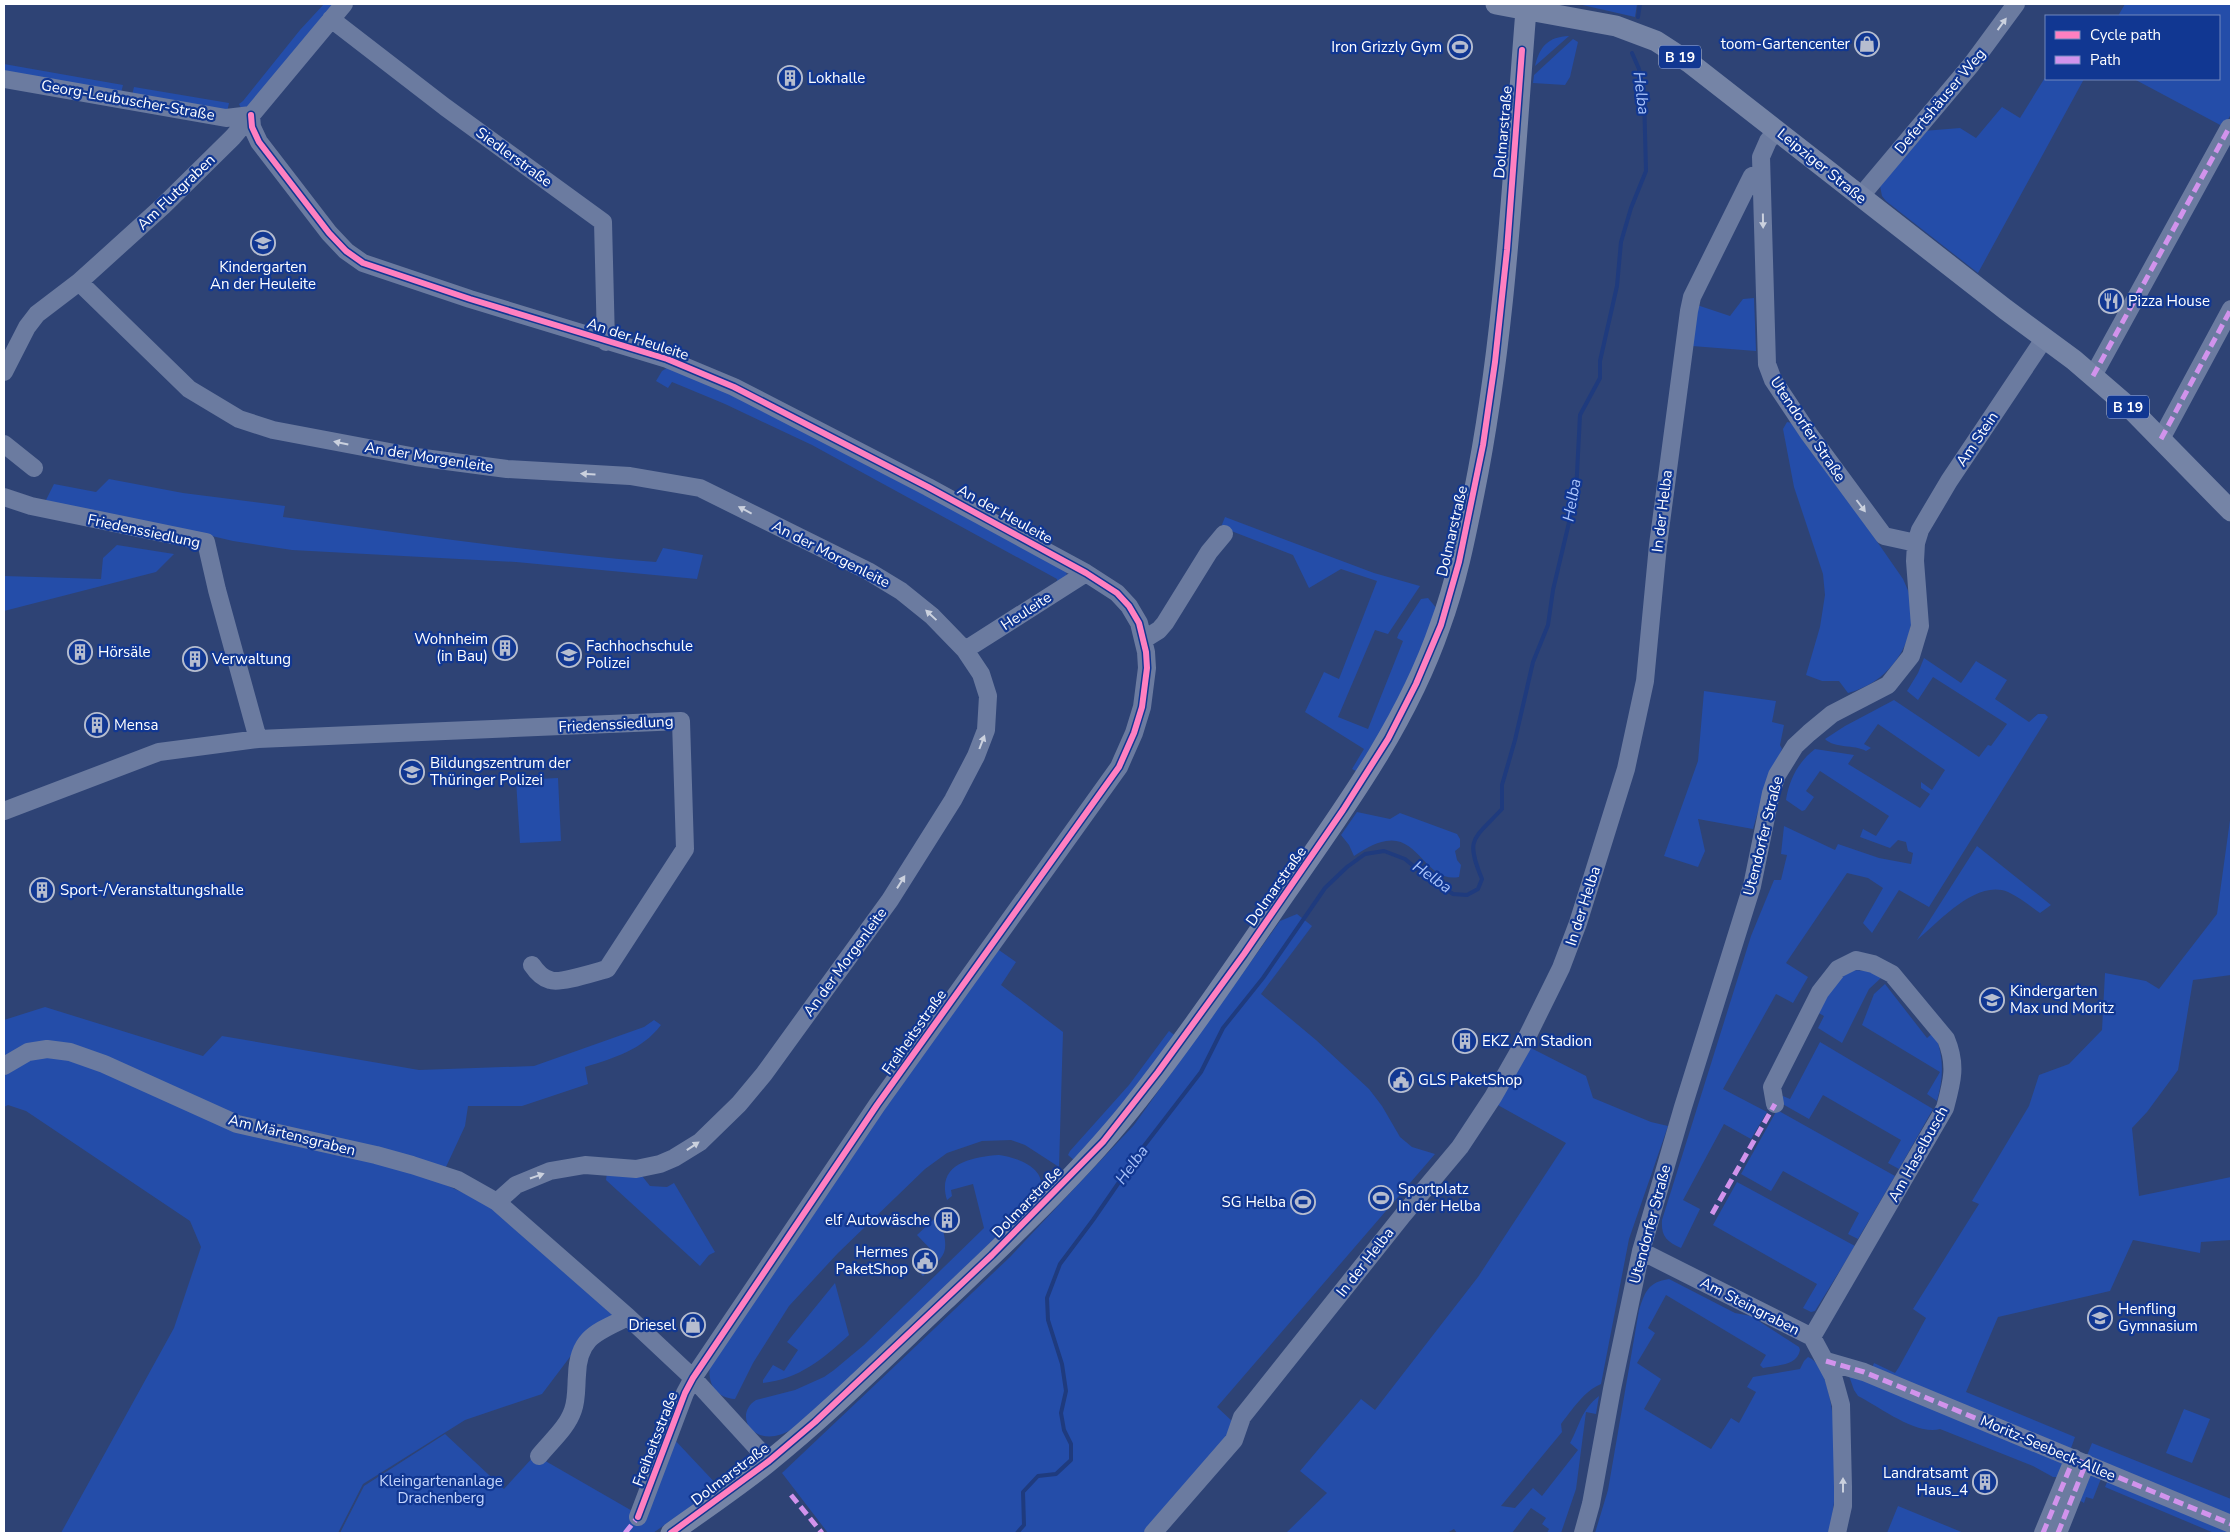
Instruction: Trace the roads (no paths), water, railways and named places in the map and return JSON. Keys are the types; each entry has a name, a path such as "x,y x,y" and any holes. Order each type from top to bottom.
{"main road":[{"name":"Leipziger Straße","path":"1496,4 1526,7 1616,26 1656,41 1690,63 1860,197 2093,376 2161,439 2231,511"},
{"name":"Dolmarstraße","path":"671,1533 769,1461 822,1415 992,1255 1102,1142 1158,1072 1244,954 1343,810 1388,739 1416,684 1441,625 1460,562 1484,445 1506,259 1526,7"}],"street":[{"name":"Am Flutgraben","path":"4,372 26,327 37,314 78,282 163,206 233,137 344,4"},
{"name":"Defertshäuser Weg","path":"1860,197 1971,65 2016,4"},
{"name":"Siedlerstraße","path":"331,19 445,107 603,222 606,342"},
{"name":"Georg-Leubuscher-Straße","path":"4,79 226,118 252,115"},
{"name":"An der Heuleite","path":"252,115 252,127 259,142 329,232 346,251 363,264 606,342 666,359 734,387 919,482 1086,573"},
{"path":"2093,376 2228,128"},
{"name":"Utendorfer Straße","path":"1583,1533 1591,1504 1607,1414 1641,1251 1682,1106 1752,886 1771,793 1777,775 1790,752 1832,714 1888,686 1911,656 1920,626 1915,561 1916,543 1884,536 1820,450 1773,380 1767,364 1761,157 1768,141 1777,130"},
{"name":"In der Helba","path":"1153,1533 1234,1440 1242,1417 1397,1222 1460,1147 1493,1097 1526,1039 1561,968 1578,923 1626,769 1645,681 1663,501 1690,304 1752,176 1761,172"},
{"name":"An der Morgenleite","path":"78,282 189,389 239,419 273,430 416,457 507,469 630,476 700,488 868,571 916,602 965,650 980,674 988,696 989,708 984,736 965,778 890,900 764,1074 739,1104 700,1142 660,1164 636,1169 585,1165 550,1171 516,1185 497,1202"},
{"path":"2161,439 2231,309"},
{"name":"Am Stein","path":"1916,543 1925,519 2044,339"},
{"path":"4,444 34,468"},
{"name":"Friedenssiedlung","path":"4,497 31,506 206,542 216,590 258,739"},
{"path":"1143,640 1166,623 1209,552 1224,534"},
{"name":"Heuleite","path":"965,650 1086,573"},
{"name":"Freiheitsstraße","path":"638,1517 685,1393 693,1378 877,1106 1119,767 1134,733 1142,707 1147,668 1143,640 1139,623 1130,606 1117,593 1086,573"},
{"name":"Friedenssiedlung","path":"4,811 159,752 258,739 681,721 685,849 607,969 578,977 551,981 538,973 532,965"},
{"name":"Am Haselbusch","path":"1775,1104 1772,1087 1820,992 1838,968 1856,960 1873,964 1892,974 1946,1039 1952,1052 1954,1066 1945,1108 1812,1337"},
{"name":"Am Märtensgraben","path":"4,1066 28,1052 48,1049 70,1052 104,1064 237,1124 376,1155 412,1165 458,1180 497,1202"},
{"name":"Freiheitsstraße","path":"497,1202 628,1317 693,1378"},
{"name":"Am Steingraben","path":"1641,1251 1812,1337 1834,1376 1841,1404 1843,1487 1837,1533"},
{"path":"539,1456 568,1423 574,1409 577,1362 580,1350 595,1333 628,1317"},
{"name":"Moritz-Seebeck-Allee","path":"1826,1361 1864,1372 2231,1524"},
{"path":"693,1378 769,1461"},
{"path":"2043,1533 2080,1461"},
{"path":"2058,1533 2080,1461"}],"waterway":[{"name":"Helba","path":"1638,17 1640,4"},
{"name":"Helba","path":"1017,1533 1024,1525 1023,1492 1038,1476 1056,1474 1071,1460 1071,1444 1064,1430 1061,1413 1066,1391 1062,1364 1048,1320 1047,1298 1060,1264 1144,1146 1201,1072 1223,1028 1263,978 1325,888 1347,867 1365,854 1384,851 1405,859 1423,874 1453,894 1467,895 1478,889 1482,879 1473,847 1478,834 1502,809 1502,785 1515,740 1533,662 1548,625 1553,590 1576,493 1580,415 1600,378 1600,361 1617,286 1621,242 1631,208 1646,171 1644,95 1639,69 1632,53"}],"place":[{"name":"toom-Gartencenter","path":"1867,44"},
{"name":"Iron Grizzly Gym","path":"1460,47"},
{"name":"Lokhalle","path":"790,78"},
{"name":"Kindergarten An der Heuleite","path":"263,243"},
{"name":"Pizza House","path":"2111,301"},
{"name":"Wohnheim (in Bau)","path":"505,648"},
{"name":"Hörsäle","path":"80,652"},
{"name":"Fachhochschule Polizei","path":"569,655"},
{"name":"Verwaltung","path":"195,659"},
{"name":"Mensa","path":"97,725"},
{"name":"Bildungszentrum der Thüringer Polizei","path":"412,772"},
{"name":"Sport-/Veranstaltungshalle","path":"42,890"},
{"name":"Kindergarten Max und Moritz","path":"1992,1000"},
{"name":"EKZ Am Stadion","path":"1465,1041"},
{"name":"GLS PaketShop","path":"1401,1080"},
{"name":"Sportplatz In der Helba","path":"1381,1198"},
{"name":"SG Helba","path":"1303,1202"},
{"name":"elf Autowäsche","path":"947,1220"},
{"name":"Hermes PaketShop","path":"925,1261"},
{"name":"Henfling Gymnasium","path":"2100,1318"},
{"name":"Driesel","path":"693,1325"},
{"name":"Landratsamt Haus_4","path":"1985,1482"}],"park label":[{"name":"Kleingartenanlage Drachenberg","path":"441,1490"}]}
